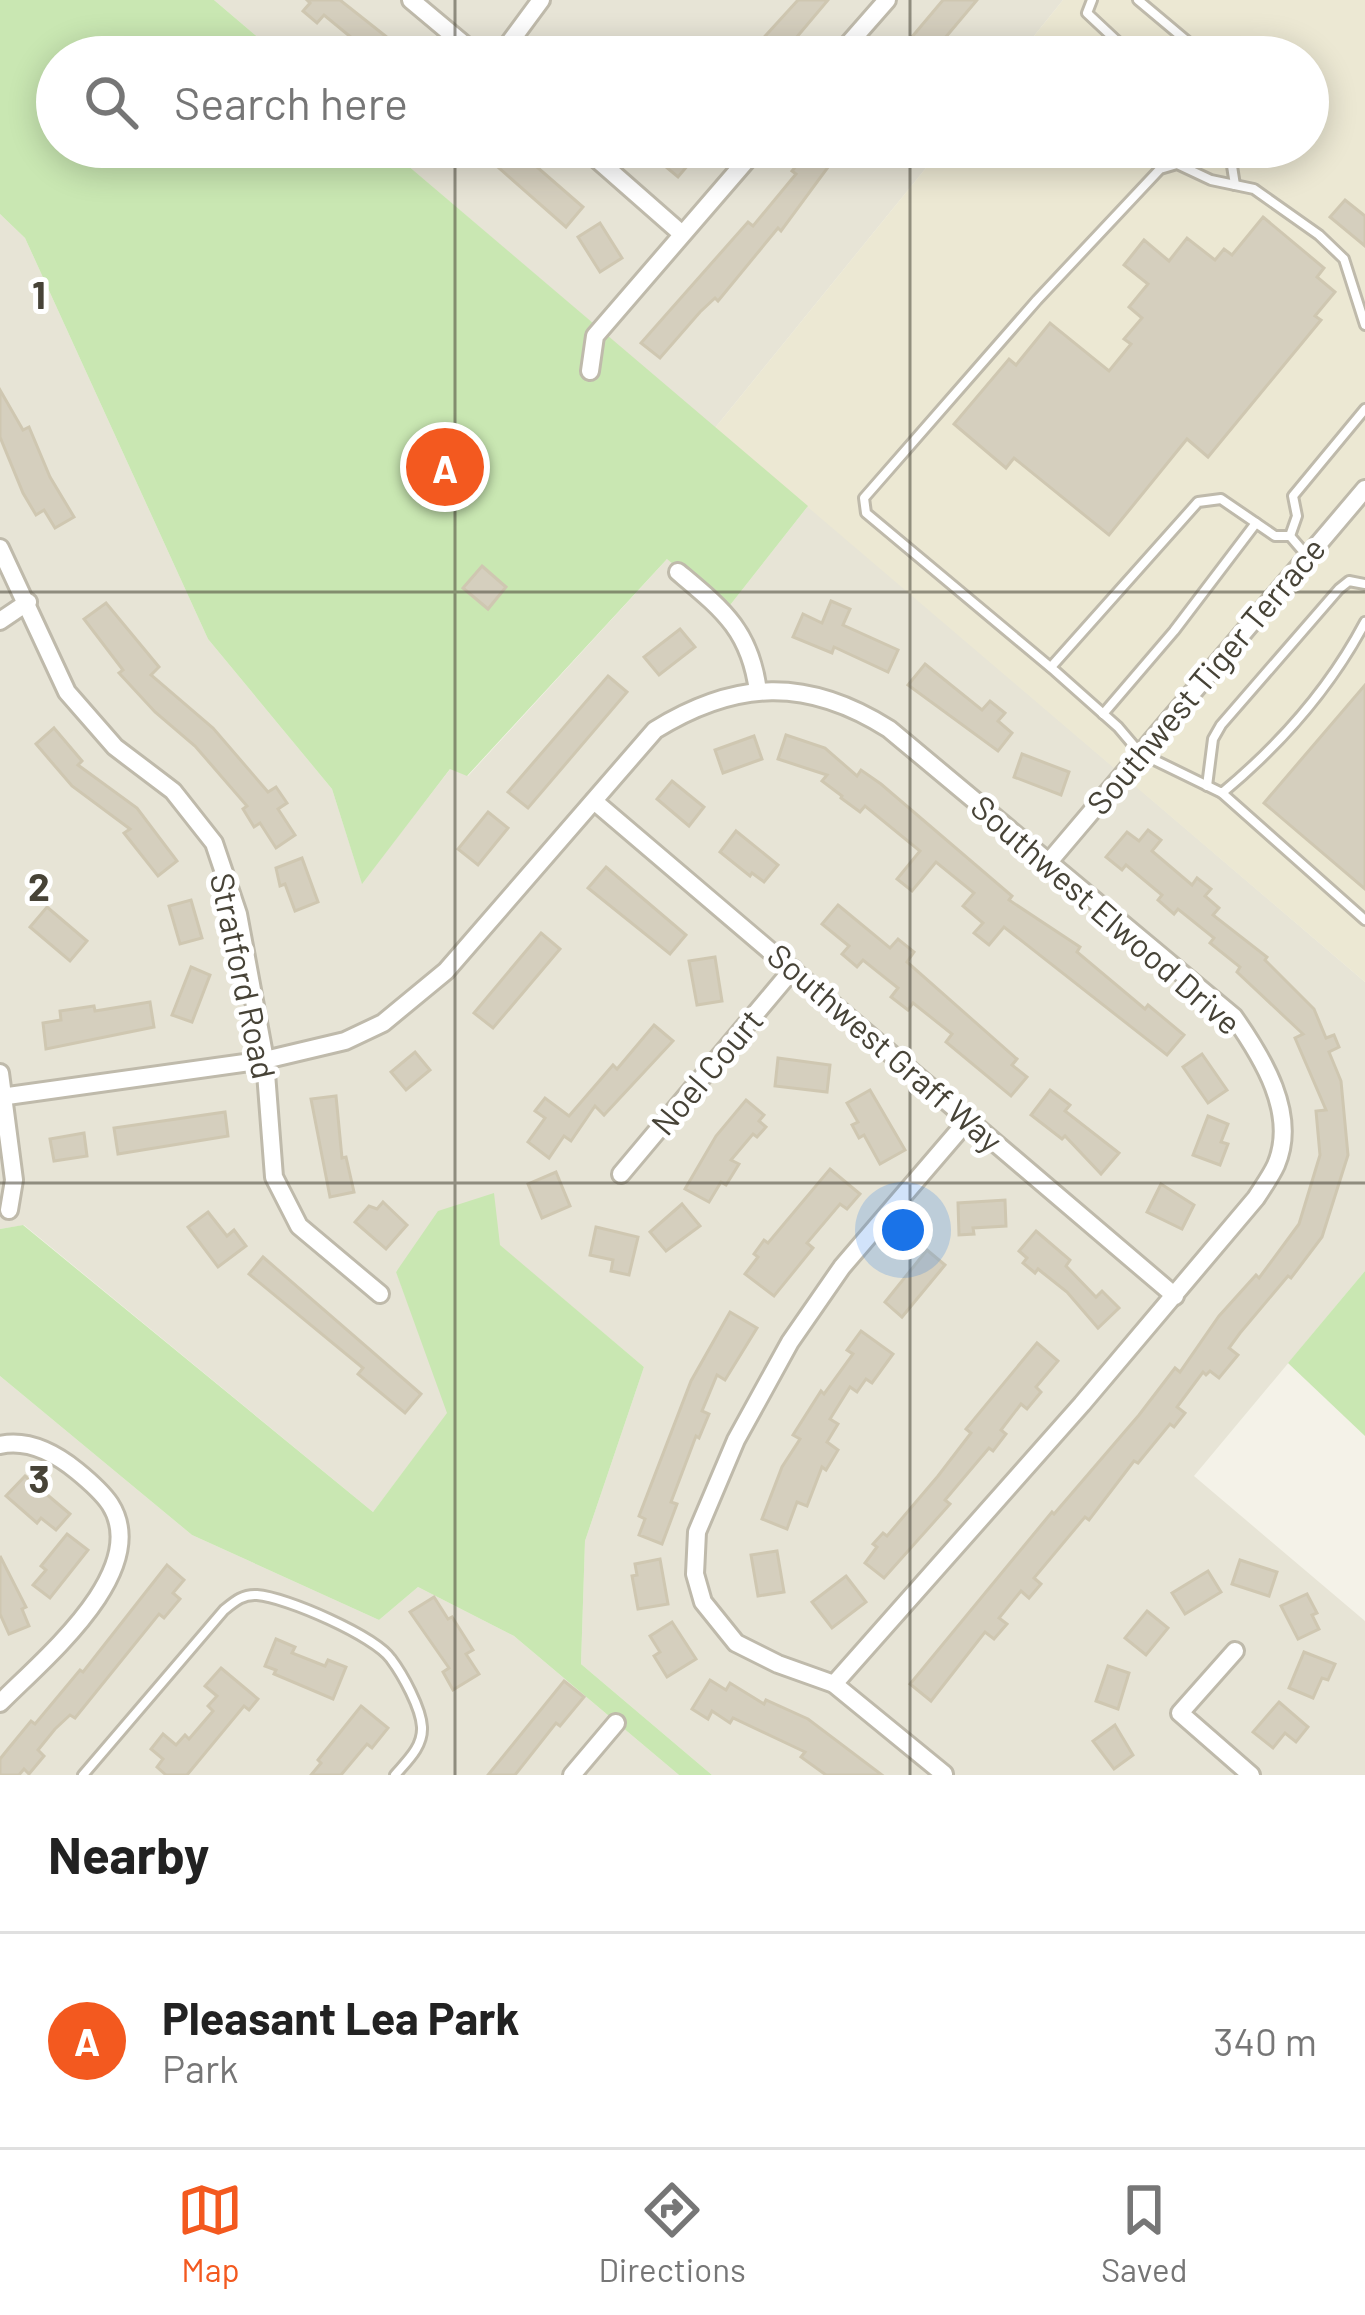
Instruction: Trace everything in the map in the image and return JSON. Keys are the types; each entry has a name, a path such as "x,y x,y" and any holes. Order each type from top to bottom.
{"street":[{"path":"411,0 454,36"},
{"path":"515,36 542,0"},
{"path":"855,36 887,0"},
{"path":"607,168 682,234"},
{"path":"590,371 596,336 740,168"},
{"name":"Southwest Tiger Terrace","path":"1048,863 1365,489"},
{"name":"Stratford Road","path":"0,548 67,692 115,747 173,791 214,843 238,914 265,1060 274,1177 299,1226 380,1294"},
{"path":"678,572 729,617 754,662 758,691"},
{"path":"0,621 28,602"},
{"name":"Southwest Elwood Drive","path":"2,1096 265,1060 345,1041 382,1023 446,971 655,730 692,707 758,691 800,692 862,711 889,729 1234,1017 1264,1060 1283,1123 1278,1163 1256,1198 834,1684"},
{"name":"Southwest Graff Way","path":"594,801 1174,1296"},
{"name":"Noel Court","path":"621,1174 794,969"},
{"path":"0,1073 14,1180 8,1210"},
{"path":"944,1774 834,1684 778,1664 736,1642 703,1602 695,1574 697,1532 736,1440 790,1342 842,1267 968,1120"},
{"path":"0,1445 13,1442 61,1458 88,1480 110,1504 118,1524 118,1546 115,1568 100,1597 0,1703"},
{"path":"1235,1651 1180,1713 1251,1775"},
{"path":"572,1775 616,1723"}],"lane":[{"path":"1092,0 1087,13 1109,36"},
{"path":"1138,0 1181,36"},
{"path":"1166,168 1037,300 863,498 866,513 1051,667 1140,753 1222,794 1365,920"},
{"path":"1186,168 1211,180 1254,189 1319,236 1344,259 1365,325"},
{"path":"1232,168 1235,185"},
{"path":"1290,536 1297,516 1293,496 1365,409"},
{"path":"1051,667 1198,502 1221,499 1275,536 1290,536 1308,557"},
{"path":"1103,714 1256,524"},
{"path":"1207,786 1221,725 1339,589 1349,581 1365,584"},
{"path":"1222,794 1264,759 1328,686 1365,622"},
{"path":"83,1775 224,1610 238,1598 255,1594 371,1641 391,1658 422,1730 417,1749 395,1775"}],"shaded area":[{"path":"214,0 1063,0 1034,36 256,36"},
{"path":"1063,0 1365,0 1365,982 715,428 926,168 1329,168 1329,36 1034,36"},
{"path":"411,168 926,168 715,428"},
{"path":"0,214 25,238 208,639 332,789 362,883 451,768 468,776 668,558 727,609 808,506 1365,982 1365,1271 1194,1476 1365,1621 1365,1775 712,1775 581,1664 585,1541 644,1367 499,1245 396,1271 448,1413 373,1512 24,1225 0,1229"},
{"path":"0,1376 192,1535 379,1620 418,1587 514,1636 679,1775 0,1775"}],"green space":[{"path":"0,0 214,0 256,36 36,36 36,168 411,168 808,506 727,609 667,559 467,776 450,769 362,884 332,789 208,639 25,238 0,214"},
{"path":"494,1193 500,1245 644,1367 585,1541 581,1664 712,1775 679,1775 514,1636 418,1587 379,1620 192,1535 0,1376 0,1229 23,1225 373,1512 447,1413 396,1272 438,1211"},
{"path":"1365,1271 1365,1436 1288,1363"}],"building":[{"path":"307,0 340,0 385,36 350,36 324,15 317,23 303,11 310,3"},
{"path":"798,0 828,0 798,36 765,36"},
{"path":"943,0 977,0 947,36 913,36"},
{"path":"499,168 538,168 583,207 566,227"},
{"path":"827,168 781,231 778,228 718,301 715,298 700,312 660,358 641,343 748,222 753,226 796,174 792,171"},
{"path":"1345,200 1365,216 1365,246 1330,217"},
{"path":"1263,217 1324,268 1317,277 1335,292 1315,316 1321,320 1208,457 1187,439 1109,535 1014,458 1006,468 954,424 1009,359 1016,365 1050,323 1109,371 1131,344 1124,339 1142,318 1129,307 1148,284 1124,265 1144,240 1169,261 1187,238 1215,260 1224,249 1232,255"},
{"path":"600,223 622,258 600,272 578,237"},
{"path":"0,390 23,430 29,427 74,517 55,528 44,510 36,515 0,437"},
{"path":"482,566 506,587 488,609 463,588"},
{"path":"831,601 850,609 843,625 898,650 888,672 834,647 832,653 793,637 803,614 822,623"},
{"path":"106,603 159,667 151,675 213,728 268,792 276,787 287,803 278,809 295,835 276,848 260,823 254,827 243,809 247,806 195,746 119,673 123,670 84,619"},
{"path":"680,629 695,647 659,675 644,657"},
{"path":"925,664 982,710 990,701 1005,713 998,721 1012,733 998,751 908,685"},
{"path":"608,676 627,692 528,808 508,792"},
{"path":"1365,685 1365,889 1264,803"},
{"path":"54,728 82,761 78,765 137,808 177,861 158,876 124,833 130,829 72,786 36,744"},
{"path":"786,735 825,748 857,776 861,770 881,784 1012,896 1009,900 1080,947 1077,952 1184,1035 1167,1055 1004,927 989,945 974,933 983,923 963,906 974,893 936,862 912,891 897,879 920,851 865,806 860,812 841,798 822,781 827,775 778,759"},
{"path":"754,736 762,759 723,773 715,750"},
{"path":"1022,754 1069,772 1061,795 1014,777"},
{"path":"672,781 704,807 689,826 657,799"},
{"path":"488,812 508,828 478,865 458,849"},
{"path":"1148,830 1161,840 1152,851 1192,885 1197,878 1211,889 1205,896 1219,908 1213,915 1267,957 1314,1009 1326,1038 1334,1035 1339,1047 1329,1052 1341,1081 1348,1155 1322,1237 1229,1348 1238,1355 1219,1378 1203,1372 1177,1407 1185,1413 1174,1427 1170,1424 1138,1463 1134,1461 1089,1520 1085,1517 1034,1578 1041,1584 1029,1598 1021,1591 999,1618 1007,1624 994,1639 985,1632 931,1701 910,1684 1175,1368 1180,1372 1219,1316 1256,1275 1259,1278 1299,1224 1320,1155 1316,1111 1326,1110 1295,1038 1303,1034 1237,972 1240,967 1210,943 1214,938 1178,909 1174,914 1158,900 1162,895 1126,865 1122,870 1106,857 1127,832 1139,841"},
{"path":"736,831 778,865 764,882 720,852"},
{"path":"302,858 318,902 295,911 285,884 280,886 276,868"},
{"path":"606,867 686,935 670,954 588,888"},
{"path":"191,900 202,938 180,944 169,906"},
{"path":"838,905 890,948 898,939 914,952 907,962 1017,1059 1012,1065 1027,1077 1011,1096 946,1042 952,1034 913,1003 908,1010 891,997 898,988 863,960 857,967 842,954 849,946 822,924"},
{"path":"47,907 87,941 70,961 30,927"},
{"path":"541,933 560,949 493,1028 474,1013"},
{"path":"715,957 722,1001 697,1005 689,961"},
{"path":"191,967 210,975 192,1022 172,1015"},
{"path":"150,1002 154,1027 46,1049 43,1023 61,1020 60,1011"},
{"path":"654,1025 673,1041 604,1115 595,1106 571,1141 564,1136 549,1158 528,1142 545,1118 535,1111 545,1098 569,1116"},
{"path":"415,1052 430,1070 406,1090 391,1072"},
{"path":"1202,1054 1227,1090 1208,1103 1183,1067"},
{"path":"778,1058 830,1065 827,1092 775,1086"},
{"path":"870,1090 905,1150 880,1164 864,1135 859,1138 852,1125 858,1122 847,1103"},
{"path":"1050,1090 1070,1105 1065,1111 1119,1153 1101,1174 1065,1136 1062,1139 1031,1115"},
{"path":"336,1096 342,1158 346,1157 354,1192 330,1197 311,1099"},
{"path":"746,1100 764,1115 759,1121 766,1127 757,1137 753,1134 731,1160 739,1164 709,1202 685,1189 716,1136"},
{"path":"225,1112 228,1136 118,1154 114,1128"},
{"path":"1208,1116 1228,1124 1221,1142 1228,1144 1220,1165 1193,1155"},
{"path":"84,1133 87,1156 54,1161 50,1139"},
{"path":"830,1169 860,1194 847,1209 840,1204 807,1243 813,1248 774,1296 745,1274 764,1240 768,1243"},
{"path":"556,1172 570,1206 542,1218 528,1184"},
{"path":"1161,1184 1194,1205 1182,1229 1147,1212"},
{"path":"1005,1200 1006,1226 973,1228 974,1234 959,1235 958,1203"},
{"path":"383,1202 407,1225 386,1249 355,1222 369,1206 377,1209"},
{"path":"682,1204 700,1226 666,1251 650,1232"},
{"path":"208,1212 227,1236 234,1230 246,1246 218,1267 188,1227"},
{"path":"596,1227 638,1237 629,1275 611,1271 613,1260 590,1255"},
{"path":"1036,1231 1070,1260 1066,1266 1096,1297 1102,1291 1119,1308 1098,1328 1067,1292 1023,1263 1027,1258 1019,1251"},
{"path":"927,1250 945,1265 902,1317 885,1302"},
{"path":"263,1257 421,1394 405,1413 358,1374 363,1368 249,1274"},
{"path":"730,1312 757,1328 725,1380 717,1375 702,1411 709,1414 671,1502 677,1504 662,1544 639,1535 645,1519 639,1516 691,1381"},
{"path":"861,1331 893,1354 872,1383 866,1379 857,1392 850,1387 830,1419 838,1424 827,1442 838,1450 826,1470 822,1467 807,1506 797,1502 787,1529 762,1519 782,1467 800,1439 793,1435 821,1391 824,1394 853,1354 847,1350"},
{"path":"1037,1343 1058,1361 1036,1387 1041,1392 1027,1409 1021,1404 1001,1430 1006,1434 993,1451 989,1448 945,1500 950,1504 884,1578 865,1563 877,1547 873,1544 883,1533 887,1536 938,1476 971,1433 966,1429"},
{"path":"25,1476 70,1514 56,1530 41,1518 37,1523 6,1496"},
{"path":"67,1534 88,1550 50,1598 33,1585 46,1570 41,1566"},
{"path":"777,1551 784,1592 758,1596 751,1555"},
{"path":"0,1556 26,1607 22,1609 29,1626 9,1634 0,1614"},
{"path":"660,1559 668,1604 638,1609 632,1576 637,1575 635,1564"},
{"path":"1240,1560 1277,1572 1269,1596 1232,1584"},
{"path":"167,1565 184,1580 173,1593 180,1599 164,1618 159,1614 75,1718 70,1715 55,1729 38,1750 44,1756 29,1774 24,1769 19,1775 0,1775 0,1759 31,1721 35,1724 83,1672"},
{"path":"1208,1571 1221,1592 1185,1614 1172,1593"},
{"path":"846,1576 866,1602 832,1628 812,1602"},
{"path":"1307,1594 1319,1629 1298,1639 1281,1606"},
{"path":"434,1597 473,1650 466,1654 479,1674 453,1690 443,1672 449,1668 410,1612"},
{"path":"1147,1611 1168,1628 1146,1655 1125,1638"},
{"path":"672,1622 696,1659 667,1677 654,1656 660,1652 650,1636"},
{"path":"276,1639 295,1647 292,1653 325,1666 328,1660 346,1667 333,1699 265,1666"},
{"path":"1304,1652 1335,1664 1313,1698 1289,1688"},
{"path":"1108,1666 1129,1673 1118,1709 1096,1701"},
{"path":"221,1668 258,1699 249,1710 244,1706 187,1775 166,1775 157,1767 163,1759 151,1749 163,1734 176,1745 185,1735 189,1739 213,1711 208,1706 217,1696 205,1686"},
{"path":"710,1680 726,1690 730,1683 764,1704 766,1700 808,1719 882,1775 826,1775 801,1757 805,1752 733,1718 730,1723 712,1711 708,1719 692,1709"},
{"path":"564,1681 584,1697 560,1726 556,1723 515,1775 488,1775"},
{"path":"1279,1702 1308,1727 1296,1742 1285,1733 1273,1748 1253,1732"},
{"path":"361,1706 388,1728 341,1775 311,1775 321,1763 318,1760"},
{"path":"1115,1725 1133,1755 1114,1769 1093,1741"}],"place":[{"name":"Pleasant Lea Park","path":"445,467"}]}
